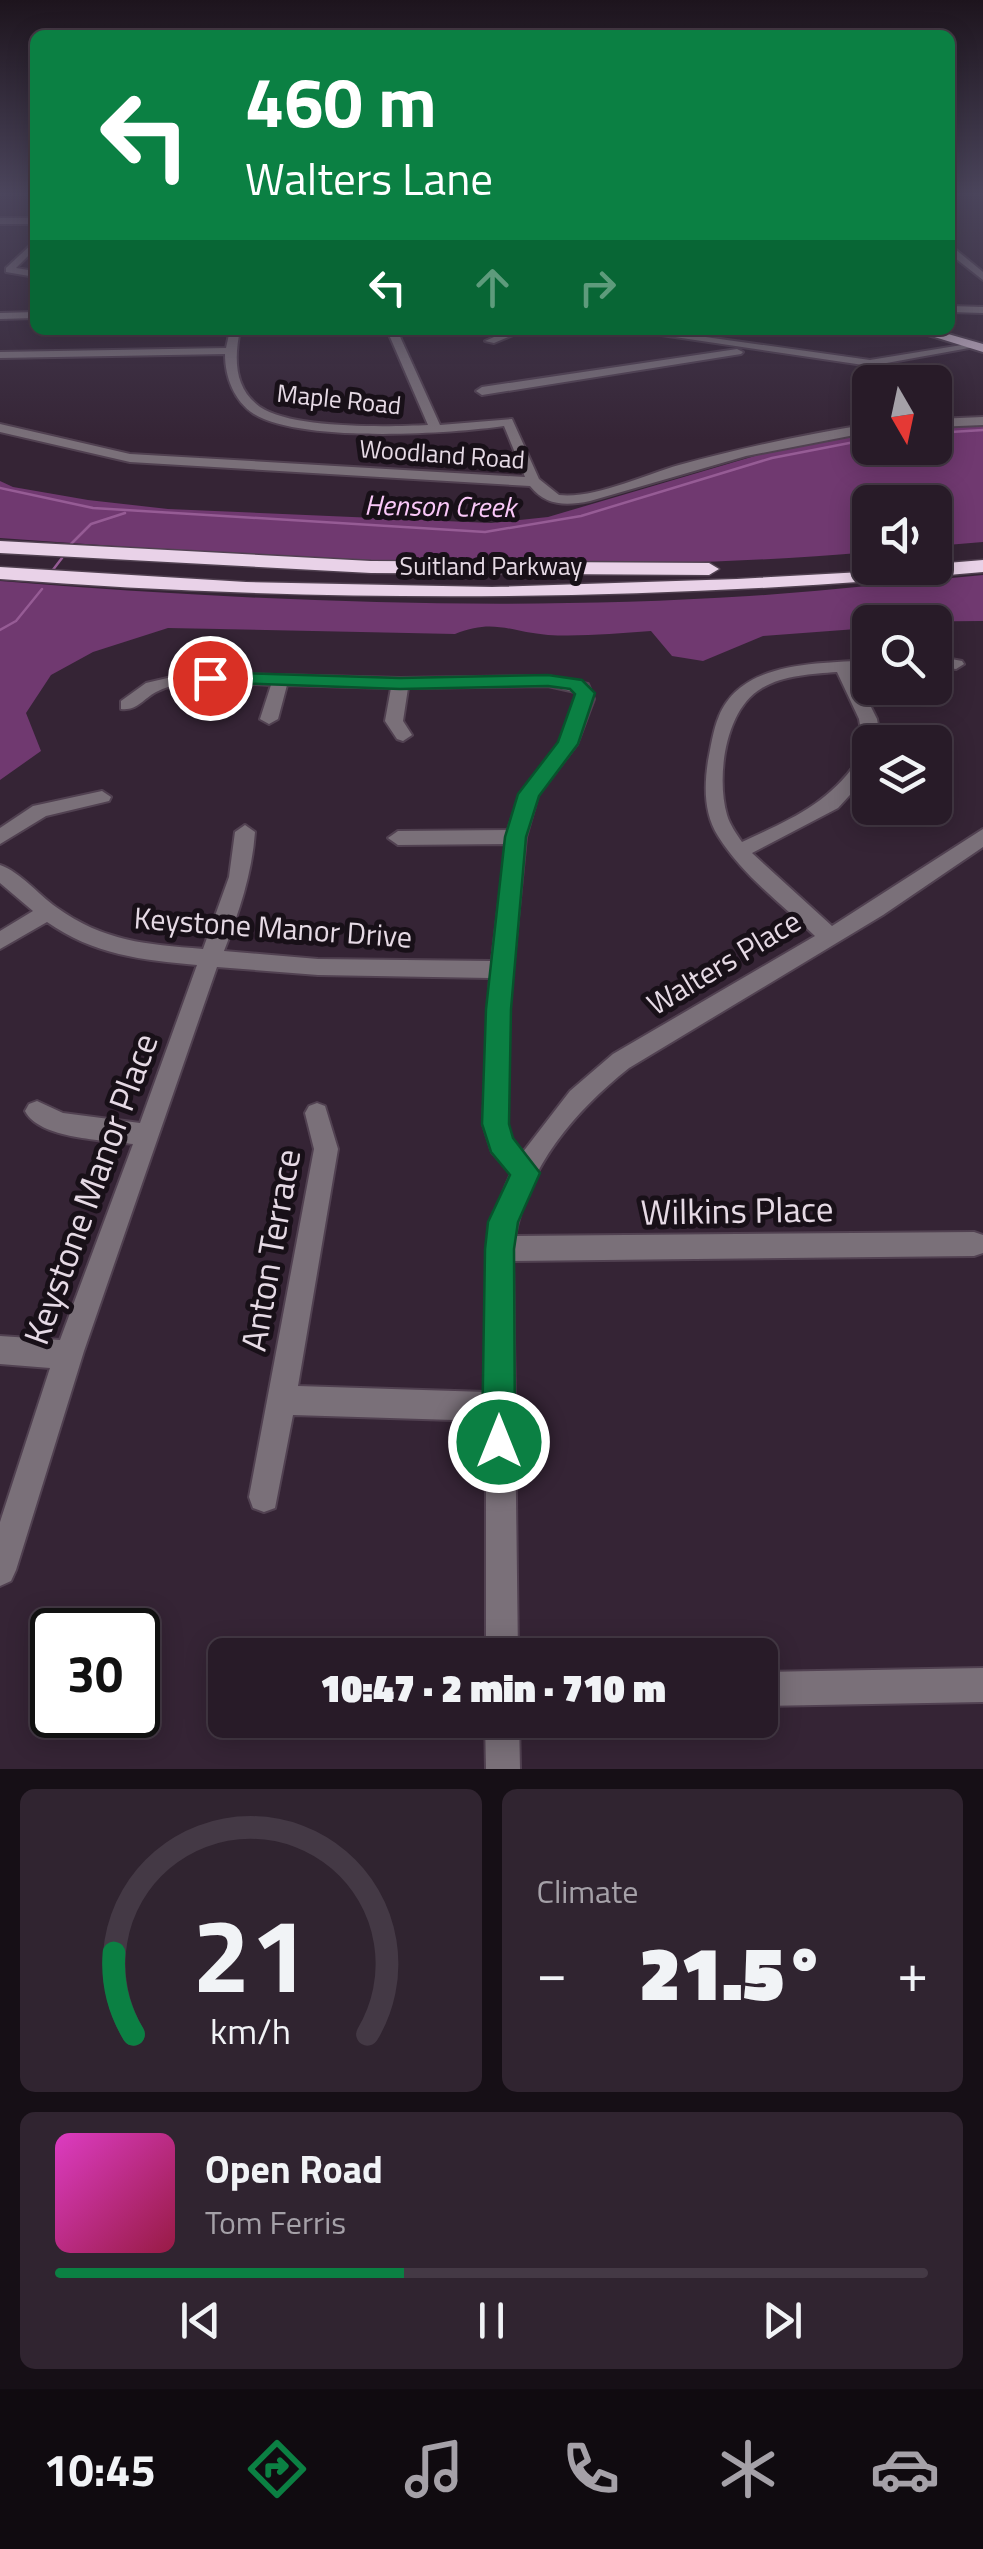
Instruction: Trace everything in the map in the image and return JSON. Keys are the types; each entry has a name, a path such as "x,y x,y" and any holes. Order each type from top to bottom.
{"highway":[{"name":"Suitland Parkway","path":"0,548 237,562 510,571 712,570 852,563"},
{"path":"952,556 983,553"},
{"name":"Suitland Parkway","path":"0,572 270,591 514,594 721,587 983,566"}],"main road":[{"path":"937,335 979,347"}],"street":[{"path":"955,309 983,310"},
{"path":"0,316 30,316"},
{"path":"0,355 230,351 234,335"},
{"path":"394,335 437,431"},
{"path":"490,341 506,335"},
{"path":"665,335 870,363 979,347"},
{"path":"482,391 754,349"},
{"name":"Maple Road","path":"230,351 228,368 236,388 264,415 338,426 437,431 508,422 535,482"},
{"path":"952,423 983,422"},
{"name":"Woodland Road","path":"0,428 130,458 535,482 546,495 556,498 584,497 768,446 852,431"},
{"path":"952,663 956,664"},
{"path":"830,936 740,852 724,830 716,796 716,766 730,710 745,694 790,672 852,667"},
{"path":"844,668 870,725"},
{"path":"127,704 152,687 175,679 400,684 548,680 576,684 586,693 568,744 529,794 516,837 501,970 496,1124 501,1144 526,1173"},
{"path":"269,719 280,681"},
{"path":"400,684 394,721 402,735"},
{"path":"740,852 842,799 852,786"},
{"path":"0,837 40,811 102,797"},
{"name":"Keystone Manor Place","path":"0,1570 68,1355 208,957 239,882 246,856 245,832"},
{"name":"Walters Place","path":"502,1638 500,1249 503,1222 556,1120 590,1083 673,1027 830,936 950,862 983,836"},
{"path":"398,838 516,837"},
{"name":"Keystone Manor Drive","path":"2,874 72,931 103,945 168,956 318,966 501,970"},
{"path":"0,940 47,912"},
{"path":"36,1111 60,1123 148,1134"},
{"name":"Anton Terrace","path":"264,1497 326,1149 317,1113"},
{"name":"Wilkins Place","path":"500,1249 974,1244"},
{"path":"0,1350 68,1355"},
{"path":"281,1400 498,1407"},
{"path":"778,1688 983,1685"},
{"path":"502,1738 502,1769"}],"shaded area":[{"path":"983,426 983,542 952,545 952,485 852,485 852,553 761,559 435,562 217,553 0,538 0,481 13,487 88,500 168,509 491,523 548,517 778,449 852,437 852,465 952,465 952,427"},
{"path":"983,575 983,621 952,621 952,605 852,605 852,629 763,636 703,661 672,656 651,631 561,635 492,626 455,634 168,628 93,652 51,675 26,713 41,751 0,780 0,581 280,599 468,604 749,596 879,585 952,585 952,578"}],"waterway":[{"name":"Henson Creek","path":"952,432 983,430"},
{"name":"Henson Creek","path":"0,488 93,508 485,532 581,516 772,458 852,442"},
{"path":"71,544 91,524 125,513"},
{"path":"52,571 62,558"},
{"path":"0,630 16,621 42,589"}],"route":[{"path":"210,678 400,684 548,680 576,684 586,693 568,744 529,794 516,837 498,1009 496,1124 501,1144 526,1173 503,1222 500,1249 499,1442"}]}
